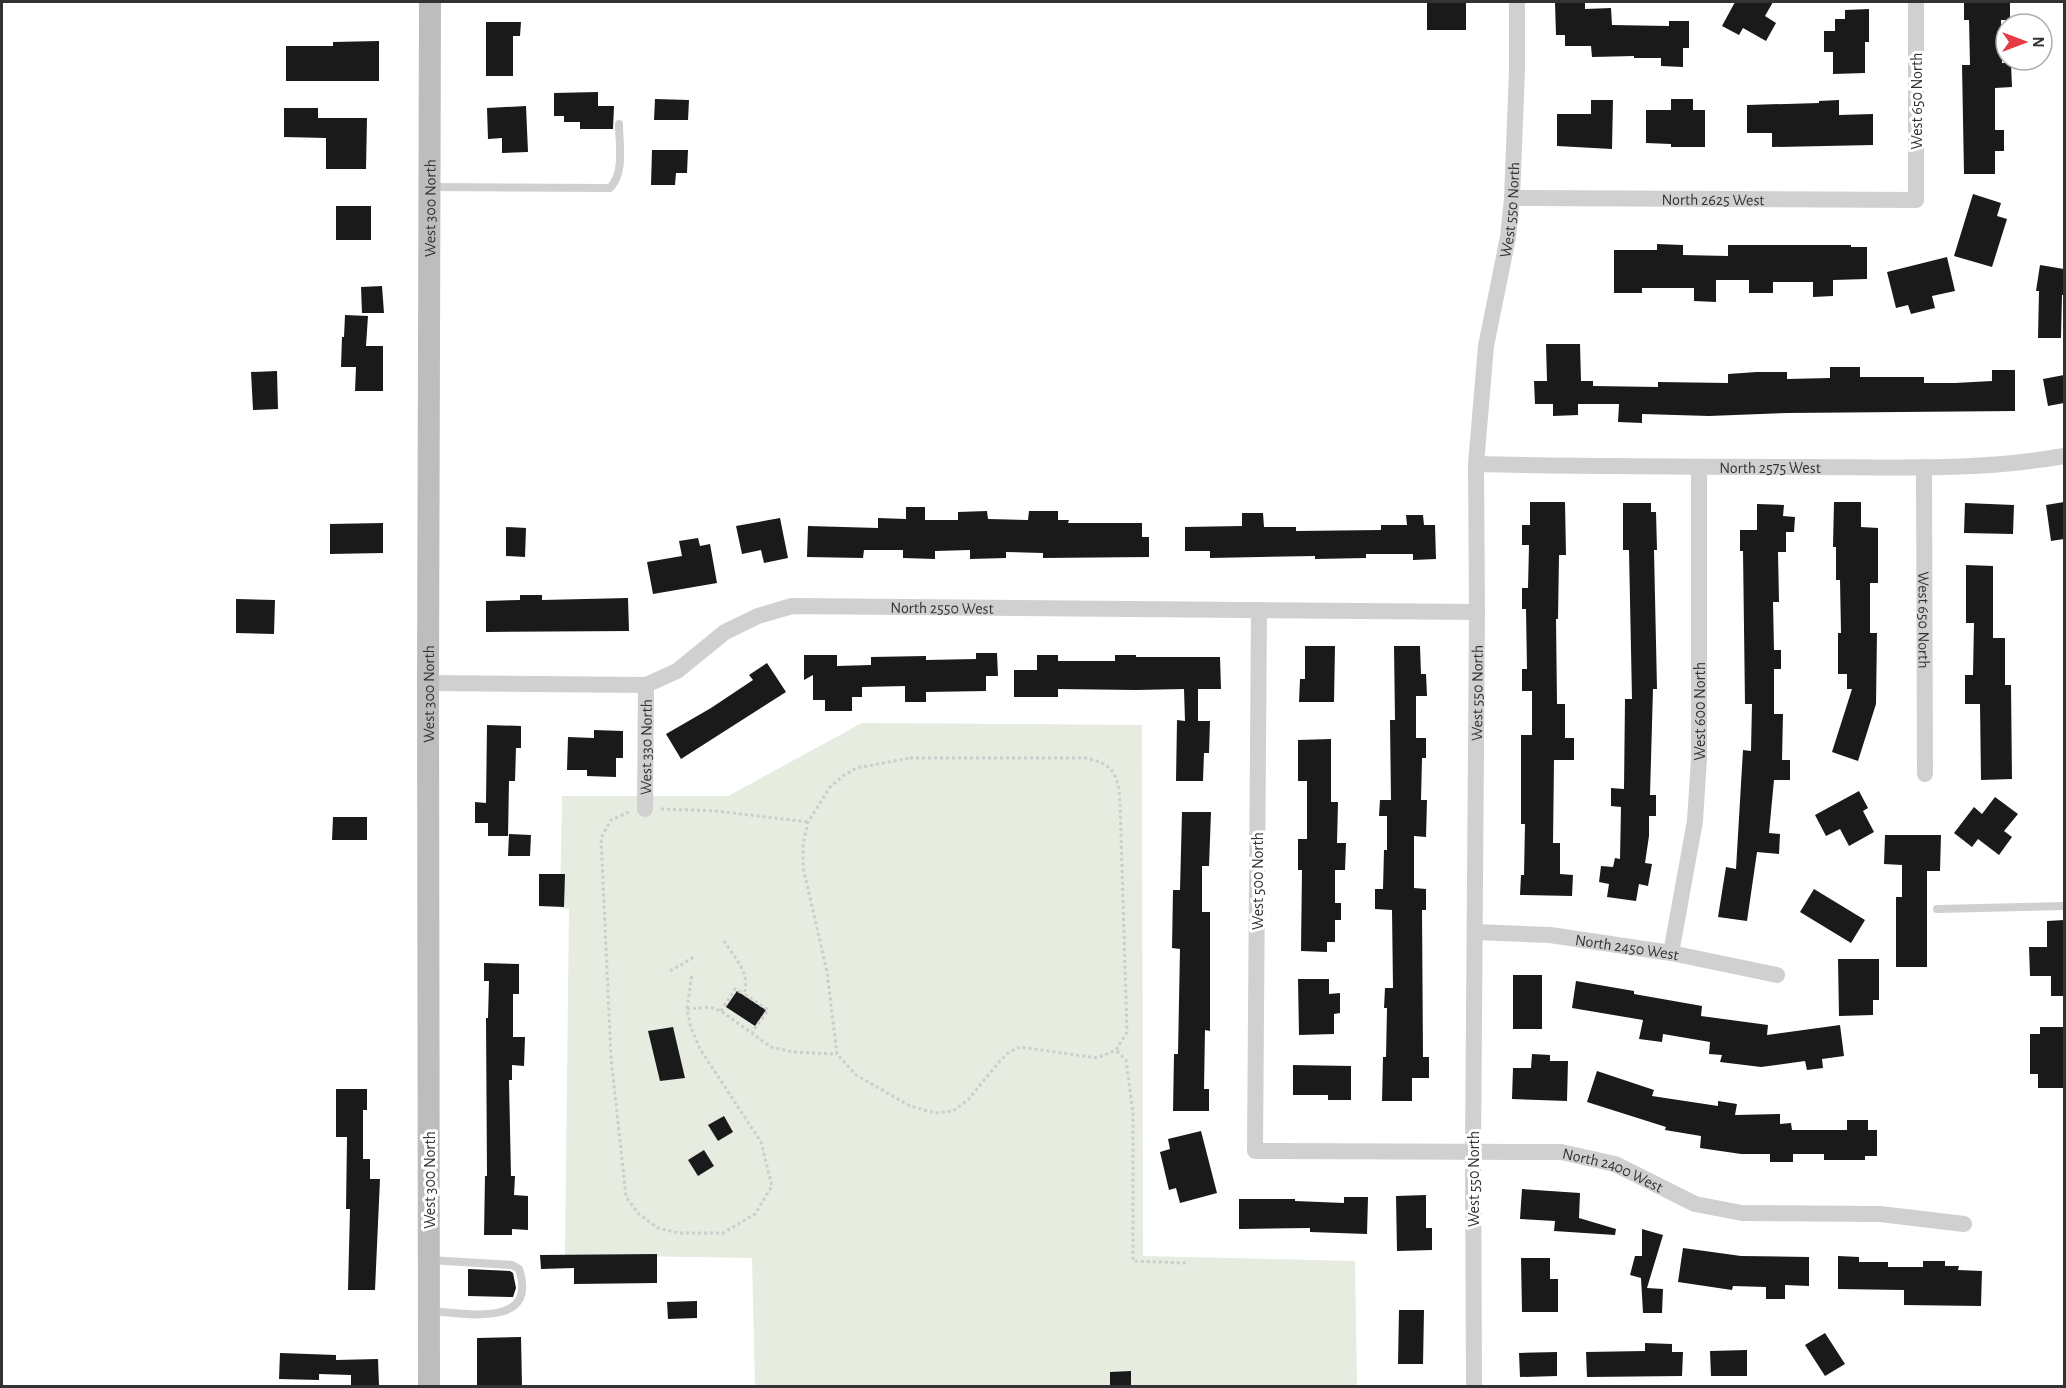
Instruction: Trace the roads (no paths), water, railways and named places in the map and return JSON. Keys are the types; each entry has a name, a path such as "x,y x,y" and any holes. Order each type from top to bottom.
{"main road":[{"name":"West 300 North","path":"429,1386 430,2"}],"street":[{"name":"West 550 North","path":"1474,1386 1476,464 1486,346 1508,237 1512,198 1516,2"},
{"name":"West 650 North","path":"1916,2 1916,200"},
{"name":"North 2625 West","path":"1512,198 1916,200"},
{"name":"North 2575 West","path":"1476,464 1970,467 2064,456"},
{"name":"West 600 North","path":"1671,953 1695,821 1697,790 1699,467"},
{"name":"West 650 North","path":"1924,467 1925,774"},
{"name":"North 2550 West","path":"428,683 646,685 677,671 725,632 758,615 792,606 1477,612"},
{"name":"West 500 North","path":"1255,1151 1260,610"},
{"name":"West 330 North","path":"644,810 646,685"},
{"name":"North 2450 West","path":"1475,932 1550,935 1671,953 1777,975"},
{"name":"North 2400 West","path":"1255,1151 1561,1152 1615,1164 1695,1204 1742,1213 1880,1214 1964,1224"}],"lane":[{"path":"429,187 610,188 617,181 620,171 619,124"},
{"path":"1936,909 2064,906"},
{"path":"429,1260 512,1265 519,1269 521,1283 520,1300 516,1306 506,1311 478,1314 429,1311"}]}
